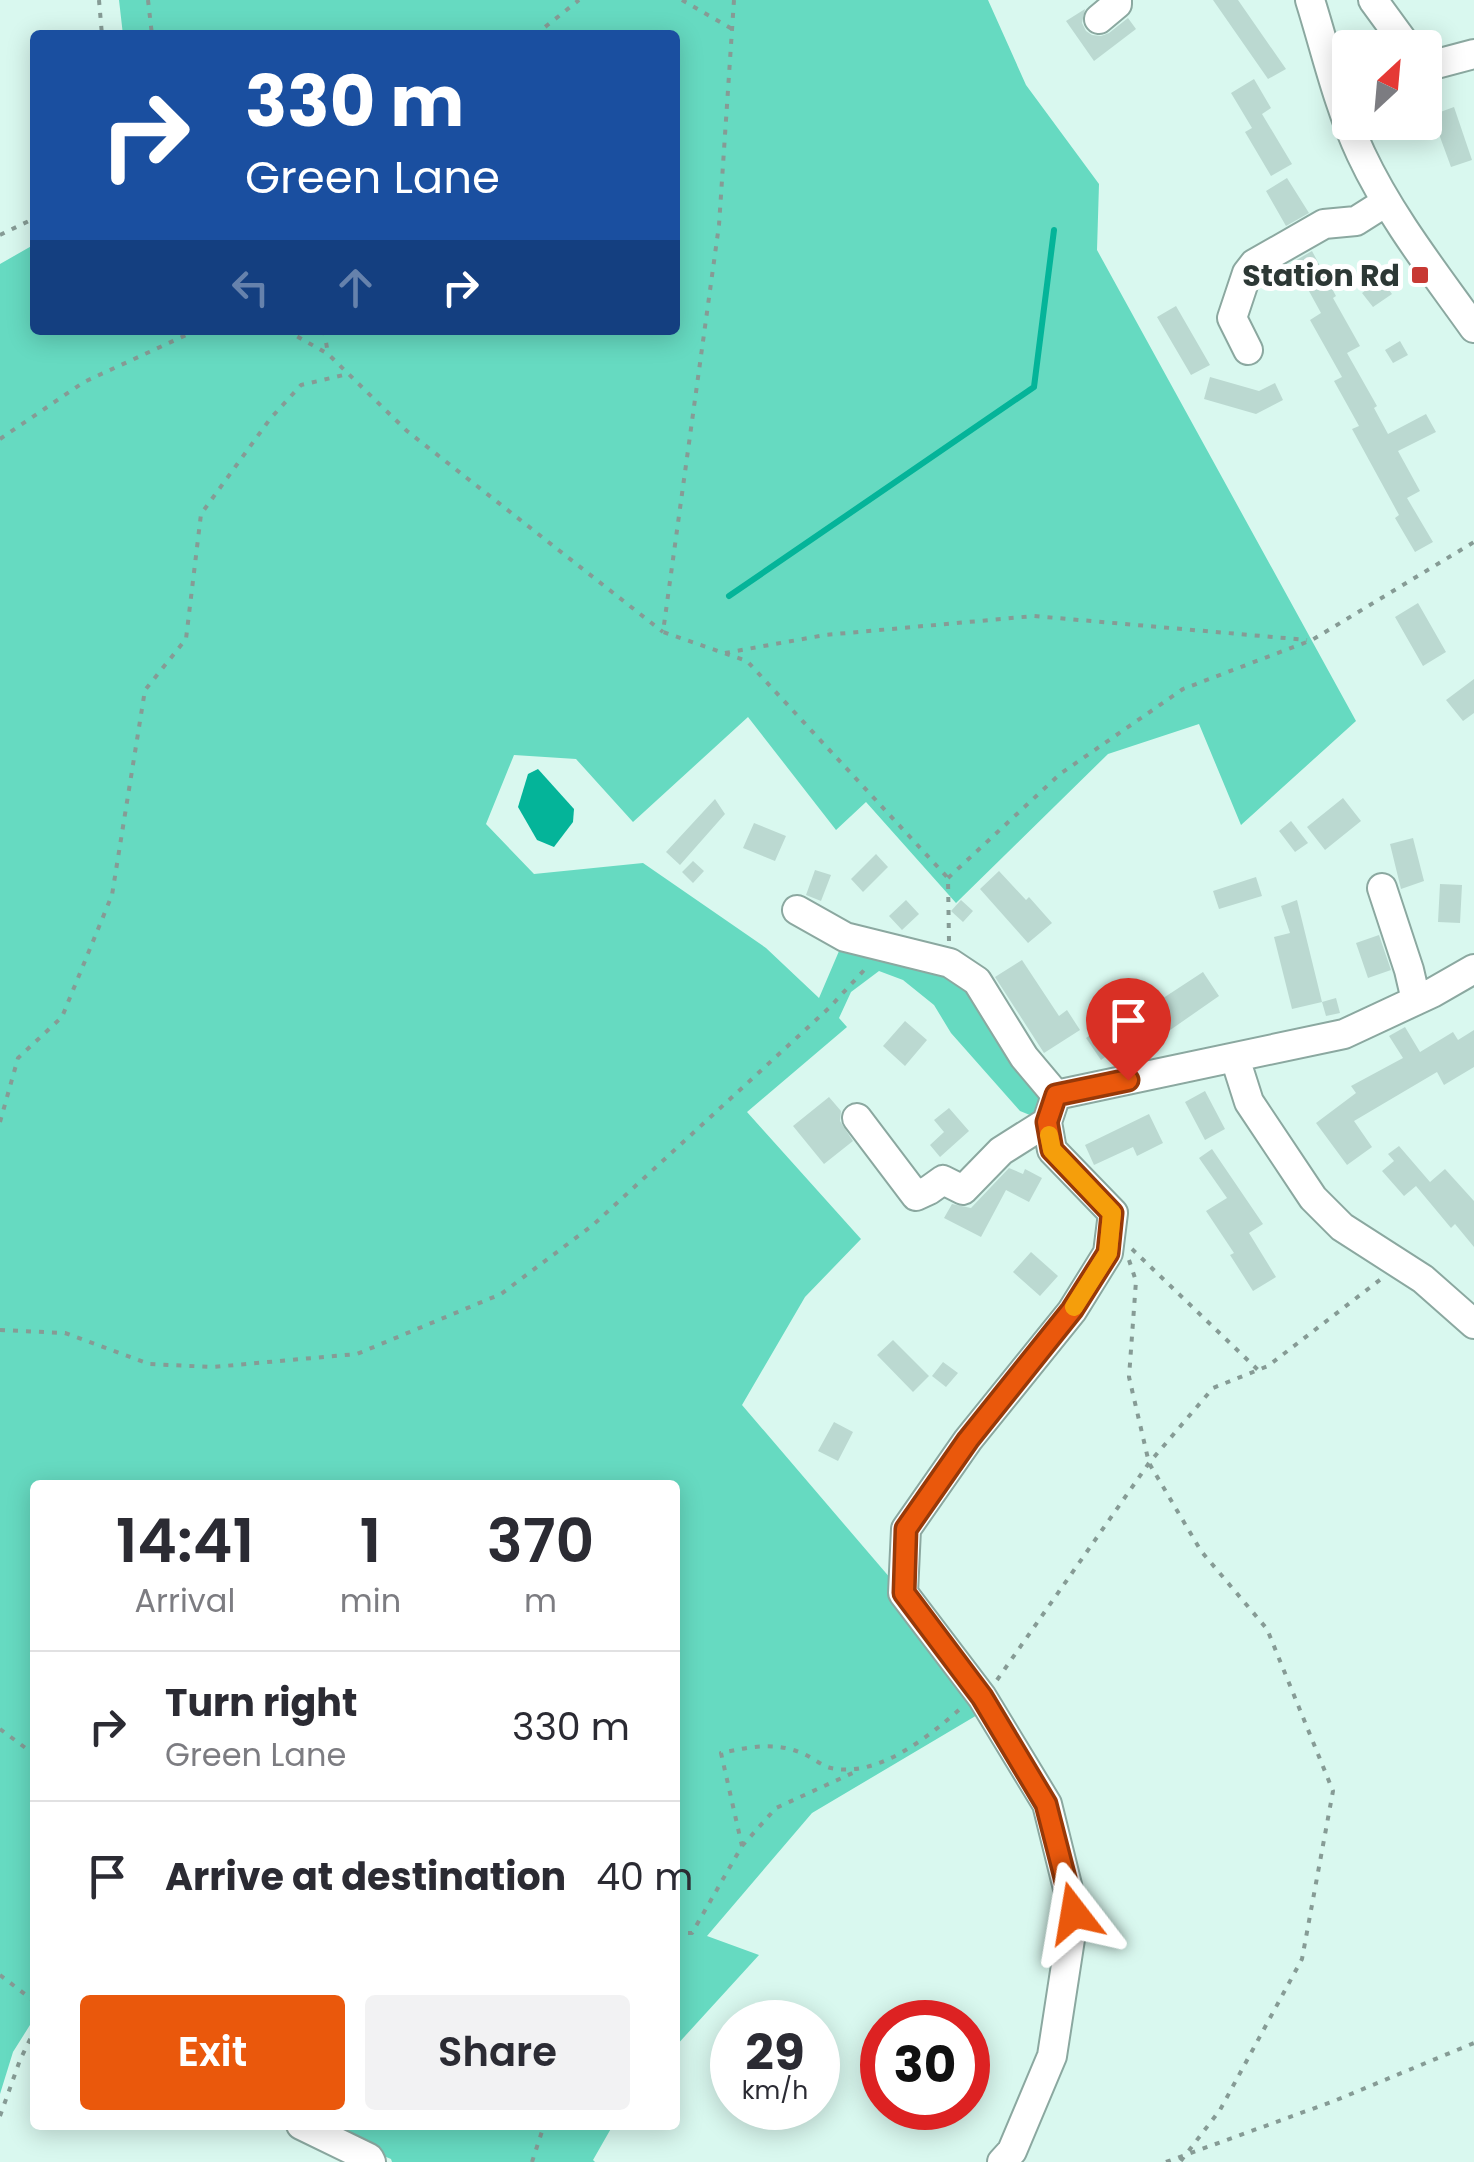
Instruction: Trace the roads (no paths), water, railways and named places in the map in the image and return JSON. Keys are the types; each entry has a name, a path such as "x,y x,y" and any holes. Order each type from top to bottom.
{"street":[{"path":"1310,0 1332,61"},
{"path":"1373,0 1395,30"},
{"path":"1442,62 1474,54"},
{"path":"1357,140 1386,202 1474,328"},
{"path":"1248,350 1232,318 1246,274 1254,264 1324,224 1356,221 1386,202"},
{"path":"1382,888 1416,1000"},
{"path":"797,910 845,936 950,963 977,981 1052,1109 1052,1150 1112,1213 1108,1253 1072,1310 968,1440 906,1529 904,1593 981,1695 1046,1804 1074,1913 1052,2056 1012,2150 1002,2162"},
{"path":"857,1118 916,1196 943,1180 963,1190 1000,1151 1052,1109 1235,1058 1344,1034 1474,970"},
{"path":"1235,1058 1249,1102 1313,1198 1342,1227 1423,1279 1474,1324"},
{"path":"311,2130 371,2162"}],"waterway":[{"path":"729,596 1034,387 1054,230"}],"place":[{"name":"Station Rd","path":"1420,275"}]}
